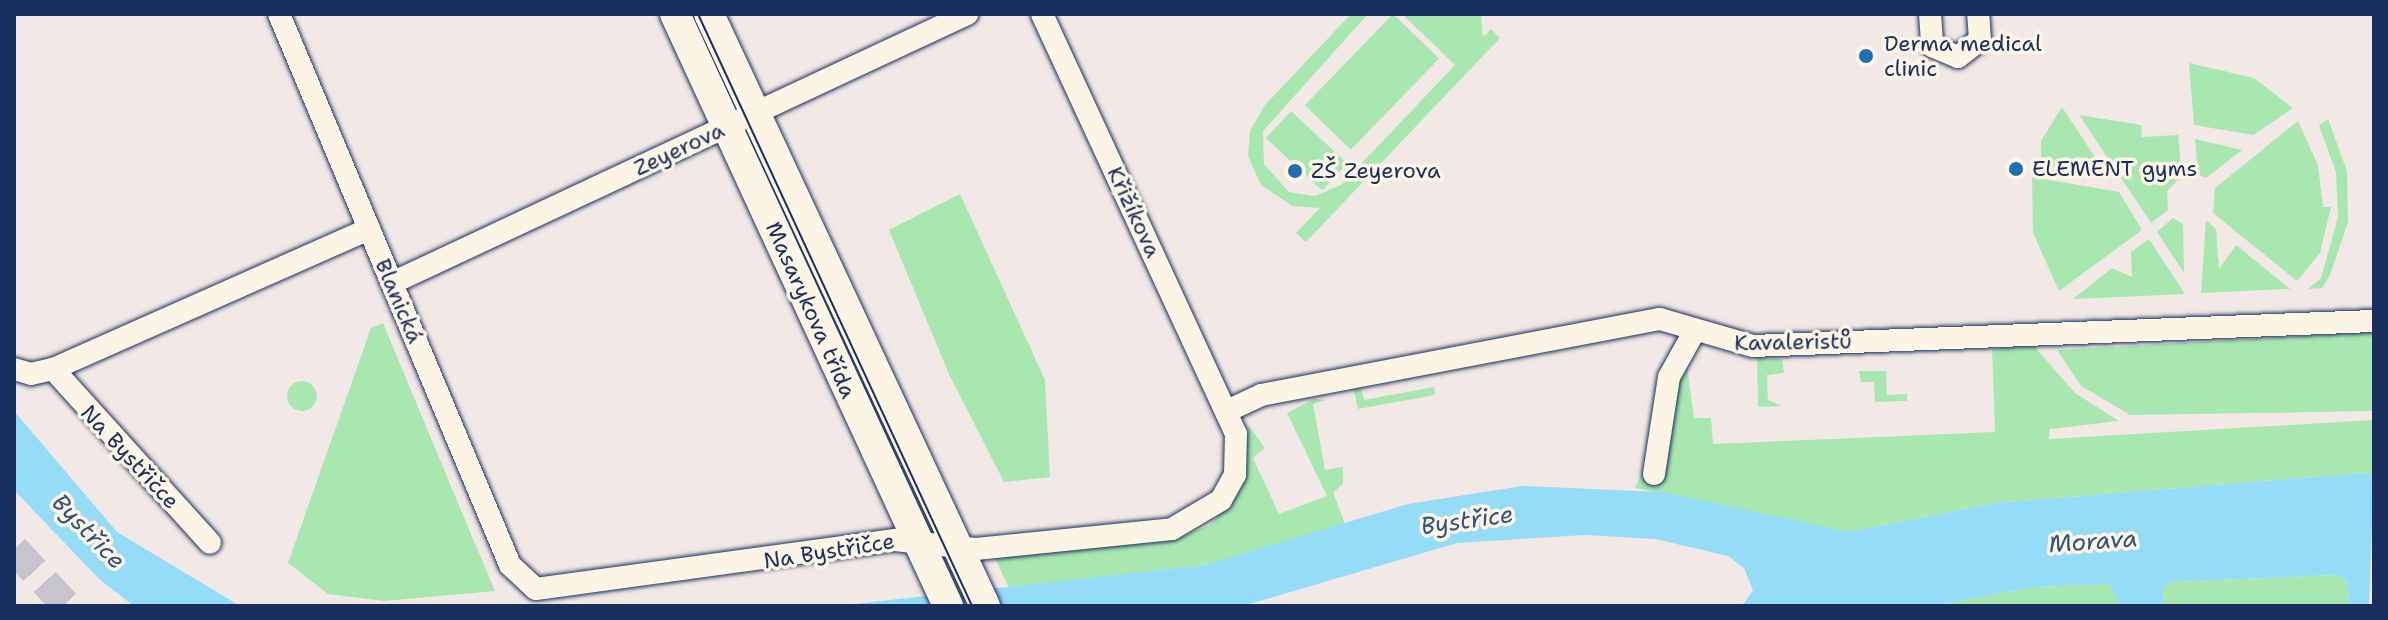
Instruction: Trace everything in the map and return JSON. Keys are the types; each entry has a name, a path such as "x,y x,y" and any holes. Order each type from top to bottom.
{"street":[{"name":"Blanická","path":"279,14 524,586"},
{"name":"Masarykova třída","path":"675,14 741,120 985,606"},
{"name":"Masarykova třída","path":"709,14 741,120 902,541 931,571 948,606"},
{"name":"Zeyerova","path":"392,283 967,14"},
{"name":"Křižíkova","path":"1042,14 1227,411"},
{"path":"1923,16 1932,46 1958,57 1980,40 1978,14"},
{"path":"19,371 53,369 369,229"},
{"name":"Kavaleristů","path":"1227,411 1261,395 1574,332 1660,319 1694,332 1753,346 2374,321"},
{"path":"1654,474 1669,377 1694,332"},
{"name":"Na Bystřičce","path":"53,369 210,543"},
{"name":"Na Bystřičce","path":"524,586 902,541 962,558 1172,529 1201,518 1235,475 1238,448 1227,411"}],"green space":[{"path":"1351,14 1368,14 1263,131 1264,164 1289,192 1315,196 1341,185 1455,65 1402,14 1481,14 1483,37 1491,29 1500,38 1306,242 1296,233 1320,208 1292,206 1261,185 1248,156 1250,131 1264,106"},
{"path":"1393,14 1439,58 1351,150 1305,105"},
{"path":"2189,63 2254,78 2293,108 2253,135 2194,125"},
{"path":"2062,107 2110,180 2041,164 2041,141"},
{"path":"1291,111 1347,164 1322,191 1266,138"},
{"path":"2079,115 2141,125 2142,137 2178,135 2182,176 2167,191 2168,210 2151,223"},
{"path":"2328,119 2347,171 2348,222 2330,275 2322,288 2308,289 2321,278 2338,217 2336,172 2319,125"},
{"path":"2298,121 2318,165 2323,207 2331,207 2320,253 2297,281 2213,213 2215,188"},
{"path":"2195,139 2242,150 2206,178 2198,174"},
{"path":"2032,177 2119,192 2142,230 2059,291 2033,233"},
{"path":"960,194 1045,380 1050,477 1004,482 949,374 889,230"},
{"path":"2173,218 2183,224 2184,273 2157,232"},
{"path":"2206,220 2216,229 2219,269 2236,245 2290,289 2201,293"},
{"path":"2149,239 2185,294 2073,299 2112,268 2132,277 2131,252"},
{"path":"383,323 495,591 384,601 328,594 288,563 371,328"},
{"path":"2374,332 2374,411 2130,415 2081,386 2057,350"},
{"path":"2033,345 2075,393 2119,421 2050,429 2049,439 2374,420 2374,472 1996,503 1849,532 1635,488 1642,472 1659,474 1673,381 1687,367 1694,418 1711,418 1713,444 1995,432 1992,349"},
{"path":"1757,357 1782,359 1784,373 1767,375 1768,400 1782,406 1758,407"},
{"path":"1859,371 1886,371 1887,395 1907,394 1907,401 1875,402 1874,382 1861,382"},
{"path":"302,381 312,386 317,396 312,406 302,411 292,406 287,396 292,386"},
{"path":"1361,386 1364,400 1434,387 1435,395 1358,409 1353,387"},
{"path":"1314,399 1325,400 1313,404 1325,470 1343,467 1343,484 1333,492 1345,524 1205,565 1009,588 995,558 1176,539 1210,525 1241,489 1249,426 1265,448 1253,458 1279,514 1327,496 1287,413"},
{"path":"2336,575 2347,581 2349,606 2164,606 2163,588 2171,582"},
{"path":"2109,584 2120,606 1930,606 2035,587"}],"water":[{"name":"Bystřice","path":"14,411 117,532 240,606 134,606 99,579 14,490"},
{"path":"2374,472 2369,605 2349,606 2347,581 2336,575 2171,582 2163,588 2164,606 2120,606 2109,584 2035,587 1930,606 1742,606 1753,590 1744,568 1728,556 1655,539 1585,535 1457,543 1243,606 836,606 1205,565 1408,504 1522,486 1662,492 1849,532 1996,503"}],"tunnel":[{"path":"14,549 67,606"}],"tram line":[{"path":"698,14 972,606"}],"place":[{"name":"Derma medical clinic","path":"1866,56"},
{"name":"ELEMENT gyms","path":"2016,169"},
{"name":"ZŠ Zeyerova","path":"1295,171"}],"water label":[{"name":"Morava","path":"2093,542"}]}
